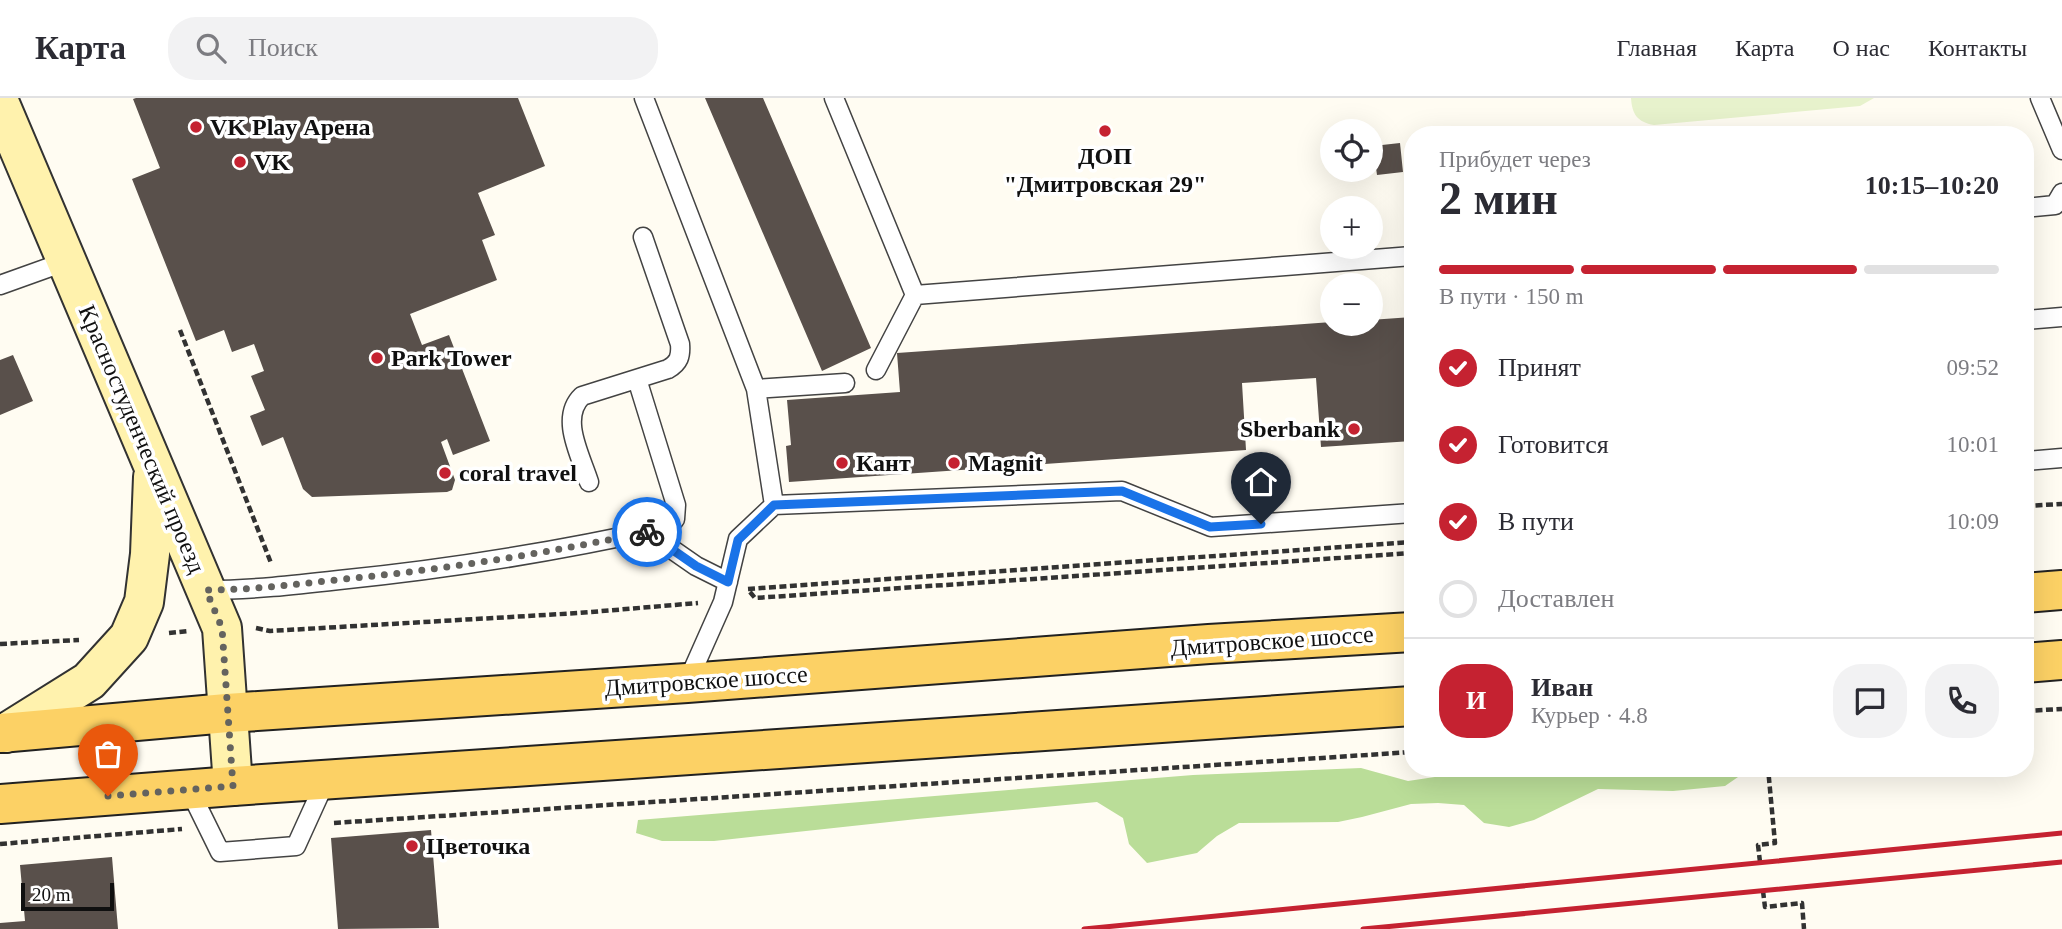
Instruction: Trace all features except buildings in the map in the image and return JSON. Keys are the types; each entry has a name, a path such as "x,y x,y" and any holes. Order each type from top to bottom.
{"main road":[{"path":"2034,592 2062,590"},
{"name":"Дмитровское шоссе","path":"3,733 228,713 1404,632"},
{"path":"2034,662 2062,660"},
{"path":"0,804 1404,707"}],"street":[{"name":"Красностуденческий проезд","path":"0,104 222,628 233,786"},
{"path":"3,733 89,681 130,636 144,603 150,554 154,468"}],"lane":[{"path":"644,98 756,388 774,505"},
{"path":"834,98 915,295 876,370"},
{"path":"2040,98 2062,150"},
{"path":"2034,207 2056,205 2062,193"},
{"path":"589,482 572,425 573,409 582,396 674,366 681,353 643,237"},
{"path":"915,295 1404,257"},
{"path":"0,285 67,261"},
{"path":"2034,319 2062,317"},
{"path":"206,590 281,587 439,570 569,548 668,527 676,519 677,512 637,379"},
{"path":"756,388 845,383"},
{"path":"2034,460 2062,458"},
{"path":"687,683 723,602 738,540 774,505 1122,491 1210,527 1404,514"},
{"path":"647,532 696,566 728,582"},
{"path":"188,789 220,852 296,846 326,780"}],"path":[{"path":"180,330 281,587"},
{"path":"2034,506 2062,504"},
{"path":"1404,543 747,589 755,598 1404,554"},
{"path":"252,626 270,631 702,603"},
{"path":"162,634 194,631"},
{"path":"0,644 89,639"},
{"path":"2034,711 2062,709"},
{"path":"306,825 1404,753"},
{"path":"1760,862 1758,845 1775,843 1769,777"},
{"path":"0,844 208,827"},
{"path":"1763,891 1765,906 1802,903 1804,929"}],"green space":[{"path":"1631,98 1874,98 1860,106 1654,125 1643,122 1636,116"},
{"path":"1361,768 1408,781 1435,777 1738,777 1725,786 1673,791 1598,789 1534,820 1509,827 1484,823 1464,805 1438,803 1411,804 1338,822 1239,823 1217,836 1197,853 1147,863 1129,844 1123,818 1097,802 714,841 662,841 636,833 638,820 1193,775"}],"railway":[{"path":"1084,929 2062,833"},
{"path":"1363,929 2062,862"}],"way so far":[{"path":"108,796 233,786 222,628 206,590 272,588 439,570 647,532"}],"place":[{"name":"VK Play Арена","path":"196,127"},
{"name":"ДОП \"Дмитровская 29\"","path":"1105,131"},
{"name":"VK","path":"240,162"},
{"name":"Park Tower","path":"377,358"},
{"name":"Sberbank","path":"1354,429"},
{"name":"Кант","path":"842,463"},
{"name":"Magnit","path":"954,463"},
{"name":"coral travel","path":"445,473"},
{"name":"Цветочка","path":"412,846"}],"route":[{"path":"647,532 696,566 728,582 738,540 774,505 1122,491 1210,527 1261,524"}]}
